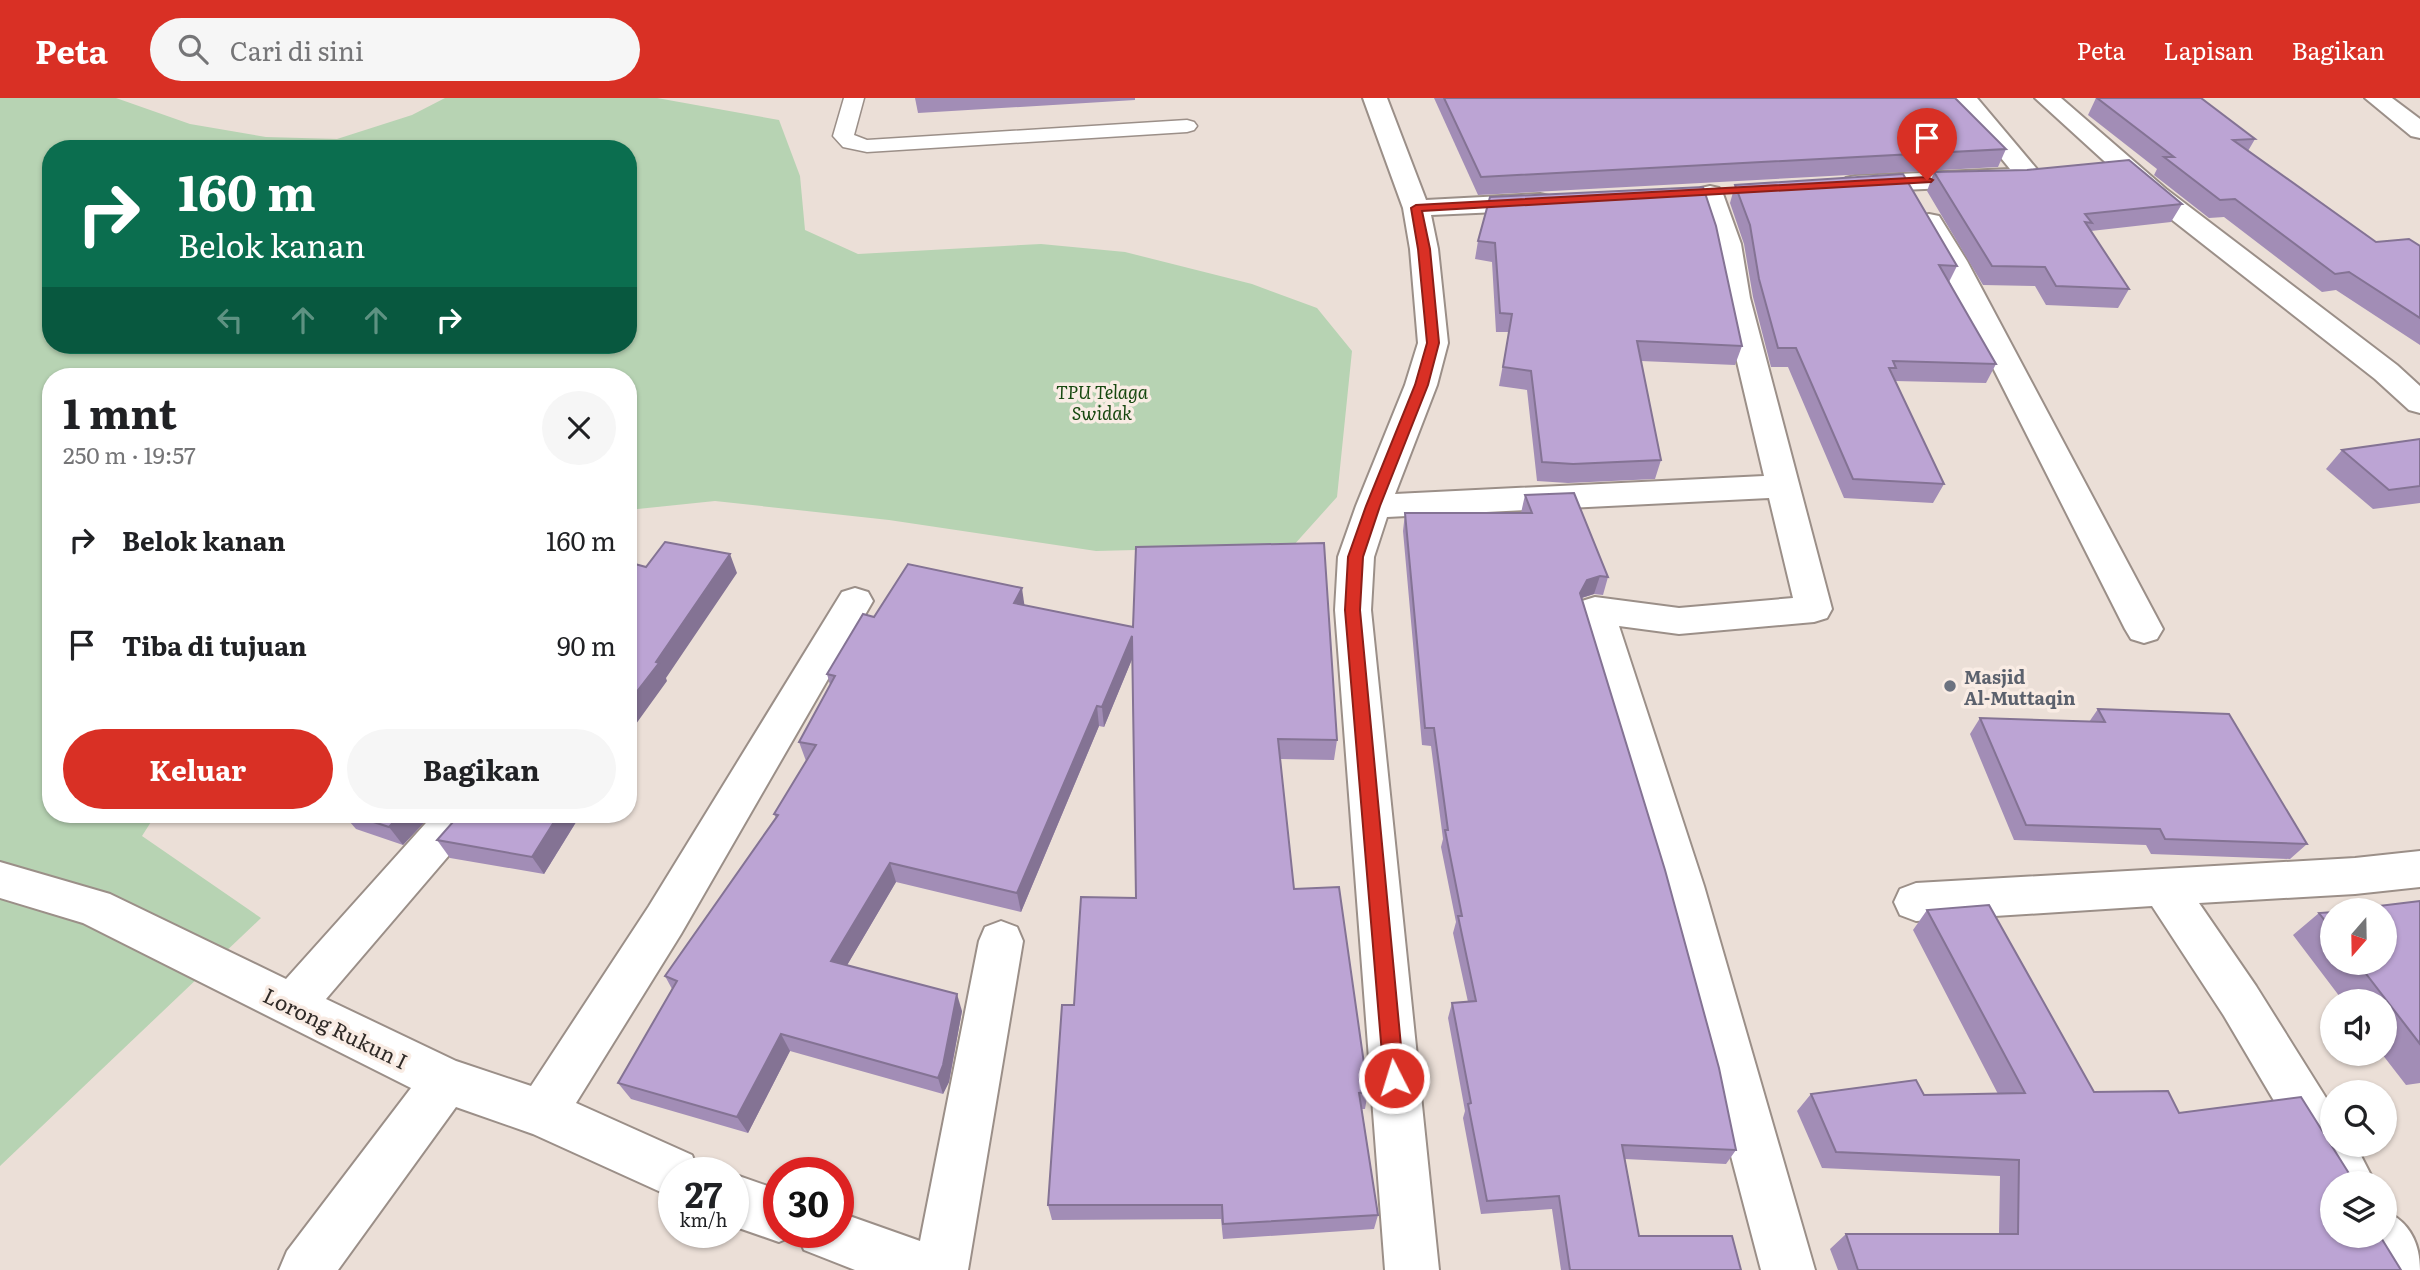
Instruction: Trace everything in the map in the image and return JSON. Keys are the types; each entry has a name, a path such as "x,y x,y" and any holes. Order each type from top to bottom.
{"street":[{"path":"1374,98 1416,208 1424,249 1433,343 1421,385 1373,506 1356,557 1353,610 1412,1270"},
{"path":"1835,186 2017,177 2027,173 1964,98"},
{"path":"2047,98 2157,195 2386,372 2420,403"},
{"path":"2377,98 2420,131"},
{"path":"1905,181 1953,261 2144,629"},
{"path":"1710,194 1727,244 1736,298 1814,609 1679,621 1595,610 1682,886 1788,1270"},
{"path":"1416,208 1563,201"},
{"path":"2386,372 2420,366"},
{"path":"1373,506 1782,486"},
{"path":"542,1113 666,920 855,601"},
{"path":"291,1006 451,823"},
{"path":"1916,902 2355,876 2420,869"},
{"name":"Lorong Rukun I","path":"0,880 94,907 446,1081 542,1113 658,1166"},
{"path":"2163,887 2240,1001 2343,1171"},
{"path":"941,1270 1001,941"},
{"path":"306,1270 446,1081"},
{"path":"854,1244 927,1270"},
{"path":"2389,1248 2402,1270"}],"lane":[{"path":"853,98 843,136 850,143 867,146 1187,126"}],"green space":[{"name":"TPU Telaga Swidak","path":"0,98 116,98 190,124 266,137 337,139 412,115 445,98 657,98 779,120 800,176 805,230 858,254 1041,244 1125,252 1252,284 1317,308 1352,351 1337,497 1293,546 1096,551 889,520 715,501 637,509 637,368 42,368 42,823 150,823 142,836 261,918 0,1166"}],"building":[{"path":"1444,98 1955,98 2006,149 1481,177"},
{"path":"2097,98 2201,98 2255,139 2233,140 2376,242 2409,239 2420,246 2420,318 2349,272 2335,274 2235,199 2220,200 2164,157 2174,157"},
{"path":"2129,160 2182,204 2085,214 2092,223 2085,222 2129,289 2056,286 2045,267 1992,266 1934,172 2027,170"},
{"path":"1903,174 1957,266 1939,265 1996,364 1893,361 1896,368 1889,368 1944,484 1853,479 1796,348 1778,348 1759,279 1750,225 1735,185"},
{"path":"1703,187 1716,226 1742,346 1637,341 1661,460 1573,464 1542,462 1531,371 1503,367 1512,314 1500,313 1495,243 1478,241 1490,197"},
{"path":"2420,439 2420,486 2389,490 2342,450"},
{"path":"1574,493 1608,577 1600,576 1587,580 1580,593 1665,870 1719,1068 1736,1150 1622,1145 1639,1236 1732,1236 1741,1270 1570,1270 1559,1196 1487,1201 1452,1003 1476,1001 1458,916 1462,916 1445,830 1448,830 1434,728 1425,728 1405,513 1532,513 1525,495"},
{"path":"665,542 730,554 656,662 659,663 637,691 637,564 646,567"},
{"path":"1324,543 1337,740 1278,739 1294,889 1339,887 1368,1092 1359,1093 1378,1215 1223,1224 1222,1205 1048,1205 1062,1005 1074,1005 1081,897 1136,898 1132,636 1102,707 1097,706 1017,893 890,863 831,961 957,994 938,1078 781,1034 737,1117 618,1083 677,981 665,976 778,815 774,814 816,745 799,742 835,676 827,674 863,614 874,617 908,564 1022,588 1014,603 1133,627 1136,547"},
{"path":"2098,709 2229,714 2307,844 2165,839 2160,829 2026,825 1980,718 2105,722"},
{"path":"377,823 393,823 389,827"},
{"path":"452,823 553,823 532,857 437,840"},
{"path":"2420,901 2420,1044 2397,1014 2397,989 2378,989 2367,975 2398,975 2398,904"},
{"path":"1989,905 2094,1092 2168,1091 2179,1113 2301,1097 2320,1127 2320,1157 2339,1157 2347,1171 2320,1171 2320,1248 2387,1248 2401,1270 1858,1270 1846,1234 2018,1234 2019,1160 1836,1152 1811,1094 1916,1080 1924,1095 2025,1093 1927,910"}],"place":[{"name":"Masjid Al-Muttaqin","path":"1950,686"}],"route":[{"path":"1394,1078 1353,610 1356,557 1373,506 1421,385 1433,343 1424,249 1416,208 1710,194 1927,180"}]}
